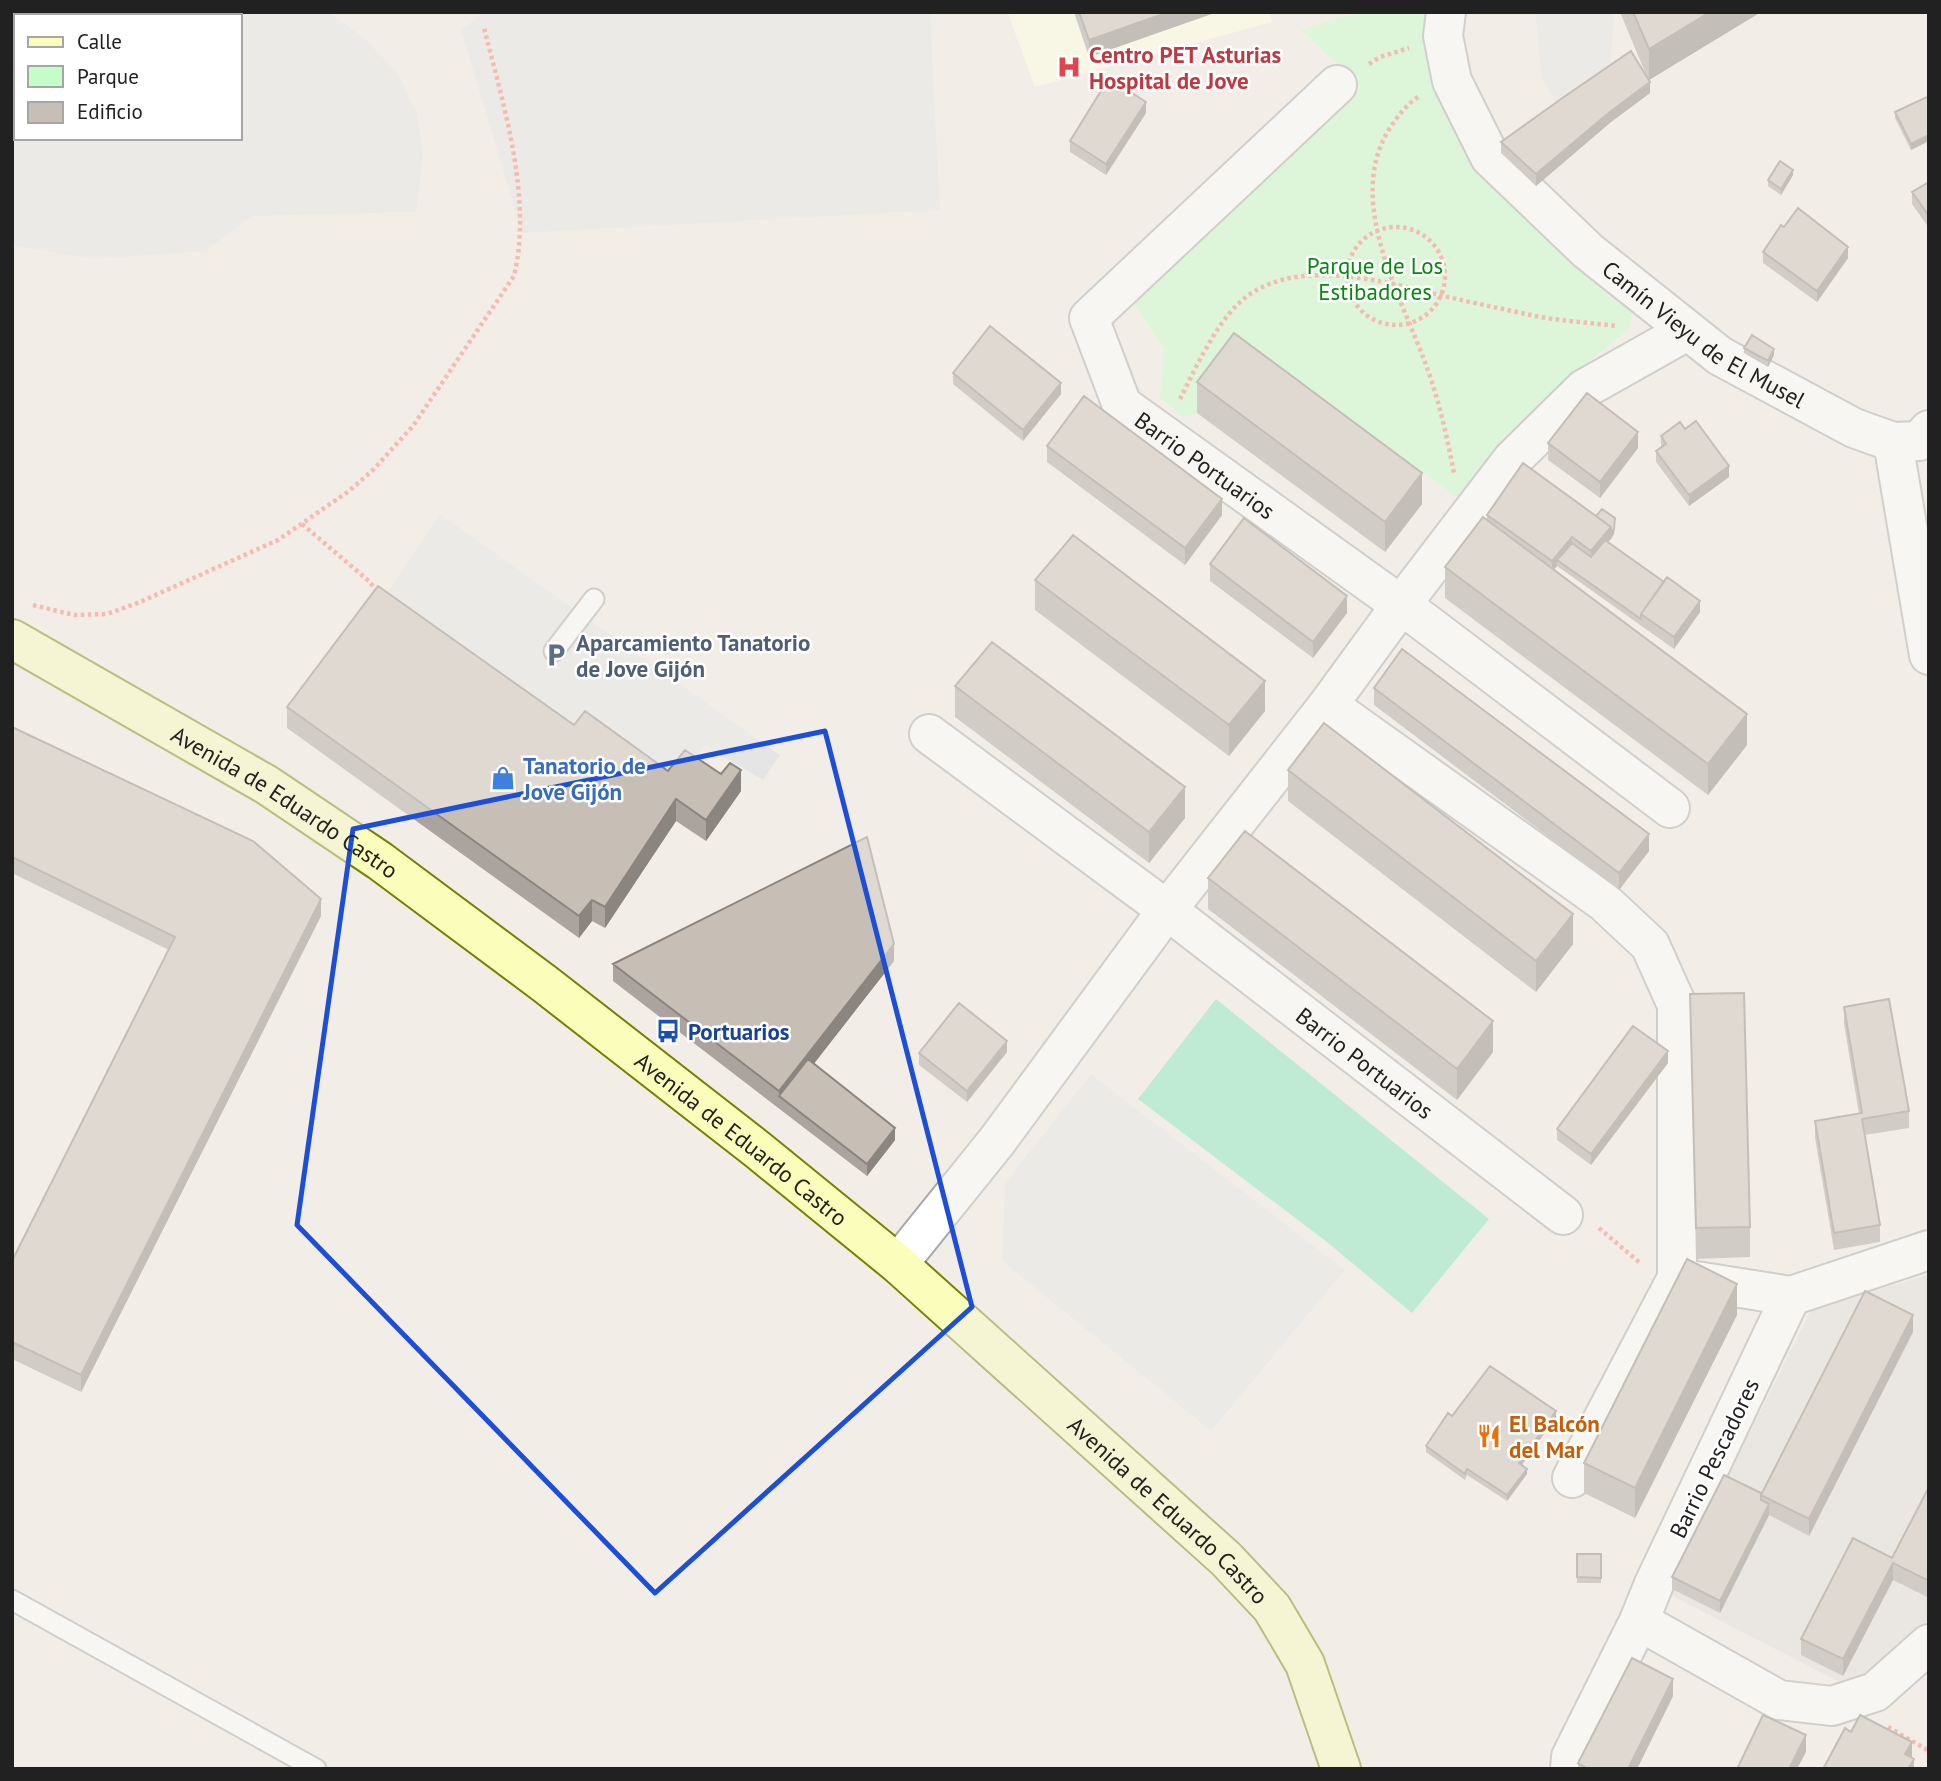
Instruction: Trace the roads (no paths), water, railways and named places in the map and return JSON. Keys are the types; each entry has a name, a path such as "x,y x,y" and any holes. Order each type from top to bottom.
{"street":[{"name":"Camín Vieyu de El Musel","path":"1444,24 1452,81 1490,157 1588,251 1720,356 1854,428 1893,442"},
{"name":"Barrio Portuarios","path":"1337,85 1089,318 1122,405 1401,605 1670,808"},
{"path":"898,1264 997,1141 1167,910 1328,705 1512,460 1584,389 1687,331"},
{"path":"1929,430 1919,441 1893,442 1929,655"},
{"name":"Avenida de Eduardo Castro","path":"12,639 267,785 380,861 545,984 758,1150 898,1264 1226,1559 1272,1608 1305,1664 1341,1769"},
{"path":"1328,705 1604,902 1650,945 1677,1004 1677,1278 1572,1478"},
{"name":"Barrio Portuarios","path":"929,734 1167,910 1563,1215"},
{"path":"1677,1278 1791,1296 1929,1250"},
{"name":"Barrio Pescadores","path":"1570,1769 1571,1757 1639,1622 1654,1584 1791,1296"},
{"path":"1639,1622 1779,1700 1832,1706 1875,1692 1929,1644"}],"lane":[{"path":"554,651 594,599"},
{"path":"12,1600 316,1769"}],"place":[{"name":"Centro PET Asturias Hospital de Jove","path":"1069,67"},
{"name":"Aparcamiento Tanatorio de Jove Gijón","path":"556,655"},
{"name":"Tanatorio de Jove Gijón","path":"503,778"},
{"name":"Portuarios","path":"668,1031"},
{"name":"El Balcón del Mar","path":"1489,1436"}],"park label":[{"name":"Parque de Los Estibadores","path":"1375,278"}]}
